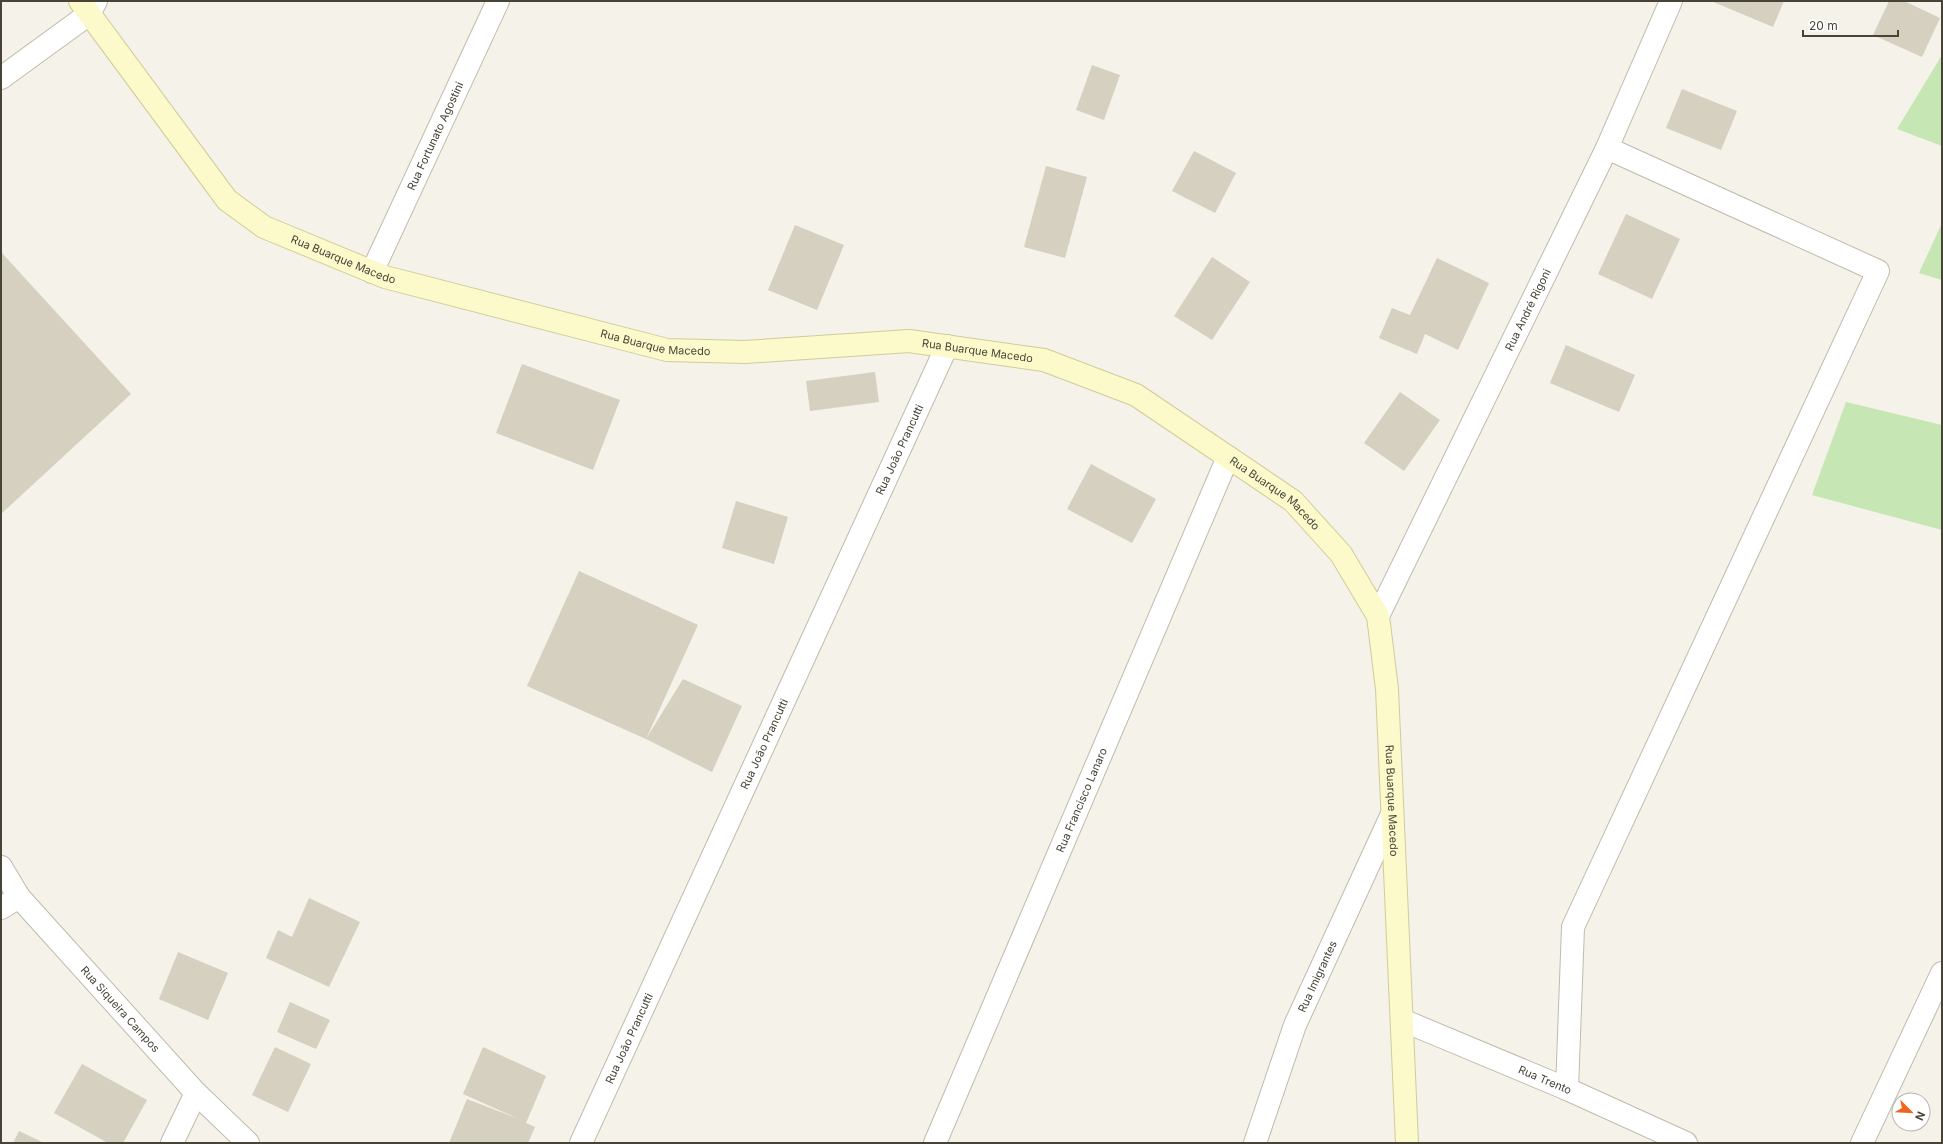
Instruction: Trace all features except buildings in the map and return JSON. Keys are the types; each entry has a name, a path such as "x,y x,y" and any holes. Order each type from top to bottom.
{"main road":[{"name":"Rua Buarque Macedo","path":"88,5 227,200 264,227 372,272 385,277 667,350 745,352 909,341 1044,360 1136,395 1293,501 1341,554 1378,616 1387,689 1407,1143"}],"street":[{"name":"Rua Fortunato Agostini","path":"372,272 498,1"},
{"name":"Rua André Rigoni","path":"1378,616 1607,148 1671,1"},
{"path":"1,78 88,5"},
{"path":"1566,1089 1573,927 1878,271 1607,148"},
{"name":"Rua João Prancutti","path":"582,1143 947,346"},
{"name":"Rua Francisco Lanaro","path":"935,1143 1228,457"},
{"name":"Rua Imigrantes","path":"1255,1143 1295,1025 1392,814"},
{"name":"Rua Siqueira Campos","path":"1,867 10,903 196,1093 248,1143"},
{"path":"1862,1143 1942,973"},
{"name":"Rua Trento","path":"1402,1020 1566,1089 1686,1143"},
{"path":"172,1143 196,1093"}],"green space":[{"path":"1942,55 1942,146 1897,129"},
{"path":"1942,223 1942,280 1919,273"},
{"path":"1846,402 1942,425 1942,530 1812,495"}]}
